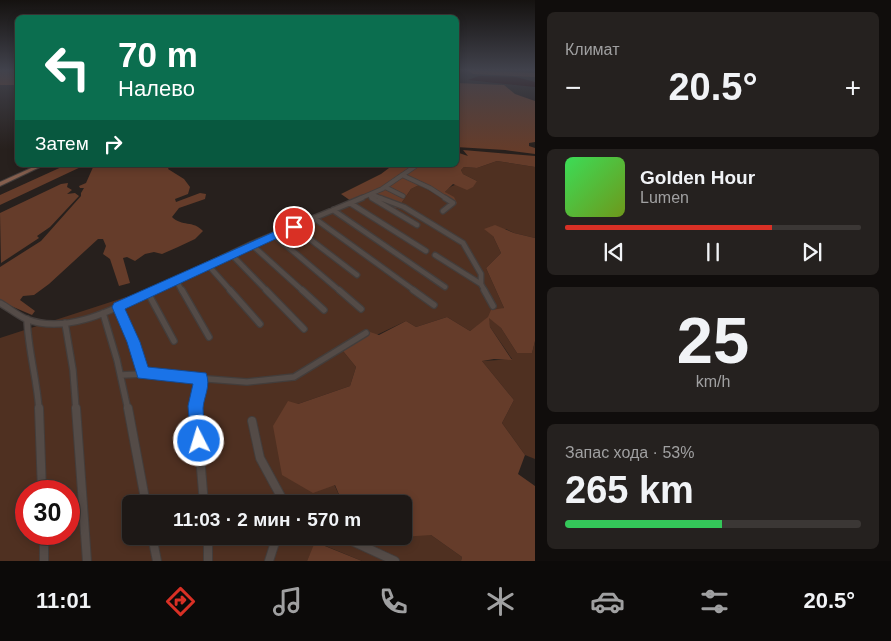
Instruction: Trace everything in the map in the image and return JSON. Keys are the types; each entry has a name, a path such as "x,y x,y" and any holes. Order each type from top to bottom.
{"main road":[{"path":"0,182 32,167"},
{"path":"0,182 37,167"}],"street":[{"path":"0,303 27,319 46,324 66,322 103,313 231,254 369,195 385,187 414,167"},
{"path":"402,175 430,188 453,203 443,211"},
{"path":"385,187 403,196"},
{"path":"369,195 417,225"},
{"path":"369,195 404,207 462,243 481,274 481,284 493,306"},
{"path":"350,203 426,250"},
{"path":"333,210 445,287"},
{"path":"314,218 434,305"},
{"path":"294,227 357,274"},
{"path":"274,235 361,309"},
{"path":"252,245 324,310"},
{"path":"231,254 304,329"},
{"path":"435,255 481,284"},
{"path":"208,265 260,324"},
{"path":"176,280 209,337"},
{"path":"148,293 174,341"},
{"path":"118,307 133,342 143,374"},
{"path":"103,313 131,417 144,495"},
{"path":"27,319 28,341 38,393 42,480"},
{"path":"66,322 73,370 87,561"},
{"path":"121,376 143,374 247,382 294,377 366,332"},
{"path":"201,378 196,406 203,495"},
{"path":"252,421 255,444 262,463 282,495"},
{"path":"44,545 44,561"},
{"path":"154,545 157,561"},
{"path":"208,545 208,561"},
{"path":"269,561 274,545"},
{"path":"361,545 395,561"}],"shaded area":[{"path":"459,96 521,96 535,101 535,142 529,143 529,146 535,148 535,154 459,147"},
{"path":"463,150 535,156 535,167 497,161 477,168 464,167 461,170 463,174 477,181 473,187 467,190 453,184 445,192 454,197 457,203 455,205 419,185 411,189 398,208 391,210 369,196 384,190 416,167 459,167 459,153 468,156"},
{"path":"497,161 535,167 535,238 506,229 493,236 501,253 486,268 504,308 489,317 501,328 517,353 532,353 535,341 535,459 525,455 502,423 514,400 482,361 512,359 490,327 488,318 470,331 447,317 416,327 406,321 343,351 356,367 350,386 298,404 339,495 122,495 122,545 315,545 307,561 0,561 0,338 166,284 369,196 391,210 398,208 411,189 419,185 451,203 445,192 448,189 459,183 477,181 463,174 461,170 464,167 477,168"},
{"path":"62,167 81,167 0,205 0,195"},
{"path":"93,167 169,167 168,169 184,179 190,187 188,194 175,199 176,202 200,193 206,194 205,199 179,208 172,217 203,231 195,239 162,254 154,252 145,254 135,261 127,257 123,258 130,283 119,286 110,259 103,254 106,246 103,239 98,239 49,284 34,295 23,296 20,300 35,311 32,315 4,303 0,300 0,267 41,241 81,196 84,188 79,186 86,183"},
{"path":"390,167 410,167 379,189 351,201 341,194 381,174"},
{"path":"68,183 67,187 72,190 67,194 75,193 79,196 50,227 37,236 39,238 1,263 0,213 61,184"},
{"path":"495,225 514,233 535,238 535,341 532,353 517,353 501,328 489,318 490,327 512,360 494,359 482,361 514,400 502,423 525,455 518,474 535,486 535,561 461,561 462,557 431,535 412,536 412,495 339,495 335,485 313,493 282,475 273,426 288,401 298,404 350,386 356,367 343,351 370,332 379,335 406,321 416,327 447,317 470,331 488,317 491,310 504,308 486,268 501,253 493,236 484,229"},
{"path":"412,535 431,535 462,557 461,561 362,561 323,545 412,545"},
{"path":"314,545 322,545 362,561 307,561"}],"route":[{"path":"199,441 196,406 201,378 143,374 133,342 118,307 294,227"}]}
